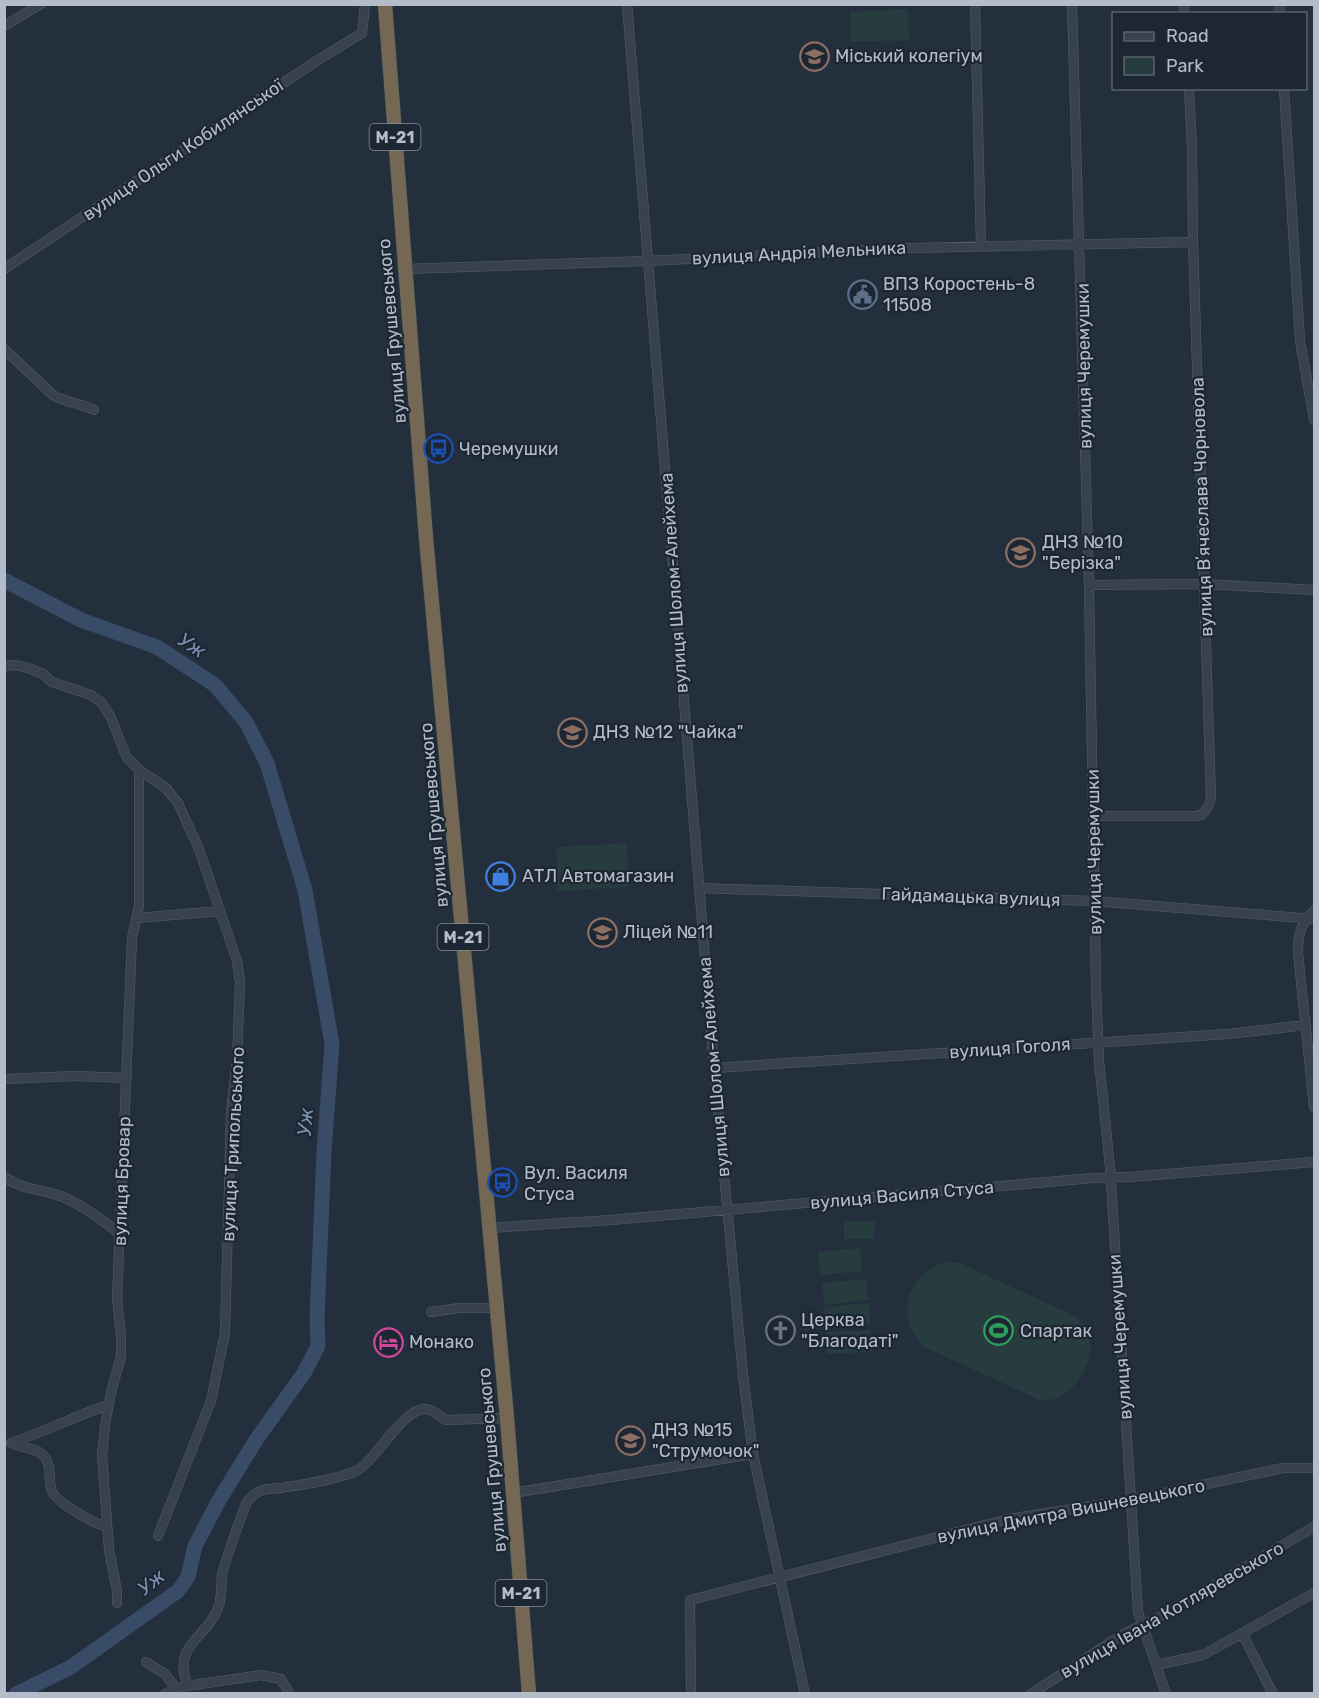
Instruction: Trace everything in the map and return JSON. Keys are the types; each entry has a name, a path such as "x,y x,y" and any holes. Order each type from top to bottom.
{"highway":[{"name":"вулиця Грушевського","path":"385,4 427,549 507,1418 530,1694"}],"street":[{"path":"4,26 41,4"},
{"name":"вулиця Ольги Кобилянської","path":"4,269 362,33 365,4"},
{"name":"вулиця Шолом-Алейхема","path":"627,4 726,1210 753,1454 805,1694"},
{"path":"975,4 981,246"},
{"name":"вулиця Черемушки","path":"1072,4 1089,585 1098,1042 1111,1178 1138,1612 1166,1694"},
{"name":"вулиця Вʼячеслава Чорновола","path":"1093,816 1196,816 1202,814 1208,807 1212,789 1193,242 1192,148 1188,90"},
{"path":"1284,90 1300,341 1314,420"},
{"name":"вулиця Андрія Мельника","path":"405,269 647,261 776,253 1193,242"},
{"path":"4,349 53,396 94,410"},
{"path":"1089,585 1204,584 1314,590"},
{"path":"4,666 16,665 44,674 52,682 91,695 102,703 111,718 126,756 139,770"},
{"name":"вулиця Трипольського","path":"139,770 165,787 178,803 199,849 237,961 240,982 237,1060 231,1111 225,1333 211,1401 158,1536"},
{"name":"вулиця Бровар","path":"117,1603 109,1550 102,1454 108,1405 121,1357 122,1336 117,1298 132,938 139,906 139,770"},
{"name":"Гайдамацька вулиця","path":"699,888 1094,901 1310,919"},
{"path":"137,918 220,911"},
{"path":"1314,911 1298,936 1314,1107"},
{"name":"вулиця Гоголя","path":"714,1068 1228,1034 1306,1025"},
{"path":"4,1079 75,1076 127,1078"},
{"name":"вулиця Василя Стуса","path":"489,1228 1314,1162"},
{"path":"4,1178 18,1186 70,1201 86,1209 120,1233"},
{"path":"431,1312 459,1308 496,1308"},
{"path":"8,1444 108,1405"},
{"path":"188,1686 182,1668 186,1653 218,1609 223,1571 246,1504 252,1496 262,1490 295,1486 355,1471 407,1418 421,1410 429,1410 446,1420 507,1418"},
{"path":"8,1444 41,1454 49,1465 51,1489 61,1503 92,1522 108,1527"},
{"path":"513,1493 753,1454"},
{"name":"вулиця Дмитра Вишневецького","path":"691,1694 690,1600 1009,1520 1130,1500 1284,1468 1314,1468"},
{"name":"вулиця Івана Котляревського","path":"1031,1694 1125,1633 1154,1620 1314,1527"},
{"path":"1156,1665 1203,1655 1314,1593"},
{"path":"1242,1633 1273,1694"},
{"path":"146,1662 165,1674 176,1688"},
{"path":"165,1694 176,1688 261,1675 281,1679 290,1694"}],"green space":[{"path":"908,9 909,40 851,42 850,12"},
{"path":"627,843 629,887 558,891 556,847"},
{"path":"844,1221 874,1221 874,1239 844,1239"},
{"path":"860,1248 862,1271 820,1275 818,1252"},
{"name":"Спартак","path":"945,1262 960,1263 1077,1317 1089,1335 1090,1350 1085,1368 1076,1384 1054,1399 1040,1400 922,1346 909,1321 907,1308 909,1297 913,1286 921,1277"},
{"path":"866,1279 868,1300 824,1305 822,1283"},
{"path":"868,1303 871,1324 826,1328 824,1307"},
{"path":"871,1330 872,1352 827,1354 826,1332"}],"waterway":[{"name":"Уж","path":"4,580 81,620 157,647 215,685 246,722 267,763 305,890 332,1044 324,1152 317,1318 318,1346 304,1373 256,1440 218,1502 195,1546 188,1577 178,1591 71,1667 16,1694"}],"place":[{"name":"Міський колегіум","path":"814,56"},
{"name":"ВПЗ Коростень-8 11508","path":"862,294"},
{"name":"Черемушки","path":"438,449"},
{"name":"ДНЗ №10 \"Берізка\"","path":"1021,552"},
{"name":"ДНЗ №12 \"Чайка\"","path":"572,732"},
{"name":"АТЛ Автомагазин","path":"501,876"},
{"name":"Ліцей №11","path":"602,932"},
{"name":"Вул. Василя Стуса","path":"503,1183"},
{"name":"Церква \"Благодаті\"","path":"780,1330"},
{"name":"Спартак","path":"999,1331"},
{"name":"Монако","path":"388,1342"},
{"name":"ДНЗ №15 \"Струмочок\"","path":"631,1440"}]}
